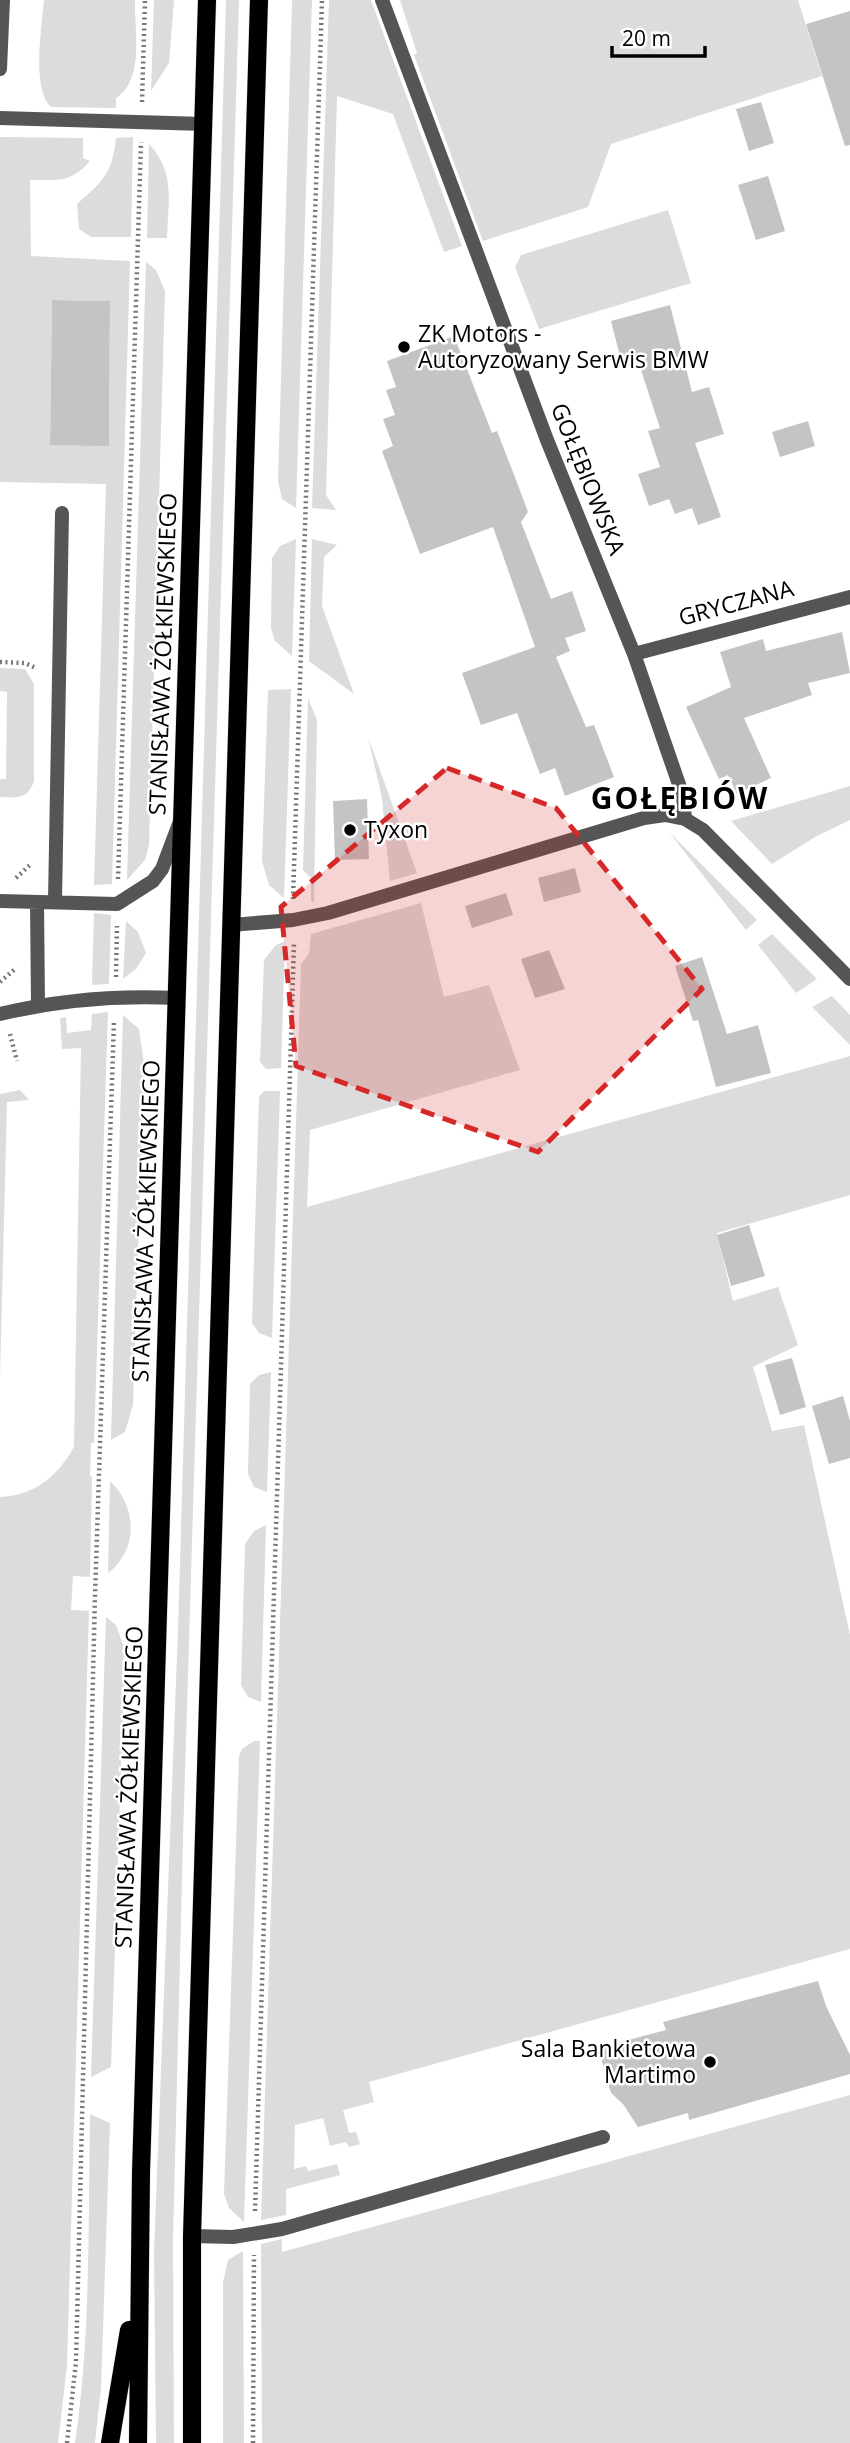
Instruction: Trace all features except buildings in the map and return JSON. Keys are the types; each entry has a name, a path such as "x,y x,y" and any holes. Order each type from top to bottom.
{"main road":[{"name":"STANISŁAWA ŻÓŁKIEWSKIEGO","path":"138,2443 139,2257 207,0"},
{"path":"192,2443 192,2236 259,0"},
{"path":"110,2443 139,2257"}],"street":[{"path":"0,69 3,0"},
{"name":"GOŁĘBIOWSKA","path":"382,0 547,440 634,654 683,796 685,819"},
{"path":"0,118 204,124"},
{"path":"55,901 62,513"},
{"name":"GRYCZANA","path":"634,654 850,597"},
{"path":"231,925 328,914 644,818 665,815 685,819 703,830 850,979"},
{"path":"0,901 117,904 143,890 158,875 183,816"},
{"path":"37,902 38,1005"},
{"path":"0,1014 38,1005 115,997 177,998"},
{"path":"192,2236 254,2235 603,2137"}],"path":[{"path":"67,2443 76,2361 95,1596 145,0"},
{"path":"253,2443 254,2235 322,0"}],"highlighted area":[{"path":"447,768 556,808 702,989 538,1152 296,1066 281,907"}],"shaded area":[{"path":"44,0 135,0 134,67 125,90 116,98 116,108 51,107 45,98 39,72"},
{"path":"154,0 174,0 169,63 151,91"},
{"path":"226,0 239,0 183,1839 173,2240 174,2443 156,2443 154,2252 178,1630"},
{"path":"292,0 312,0 296,508 282,499 278,481"},
{"path":"329,0 371,0 462,246 444,252 393,114 337,96 326,495 336,510 312,508"},
{"path":"400,0 798,0 822,76 611,144 588,207 483,241 414,55 417,53"},
{"path":"0,137 83,138 83,158 90,161 77,173 63,179 30,180 31,256 130,261 112,884 94,885 106,484 0,482","holes":["52,300 110,301 109,445 50,444"]},
{"path":"133,137 131,237 91,237 79,229 77,204 105,176 112,160 116,138"},
{"path":"149,144 158,155 167,177 167,238 147,238"},
{"path":"668,210 691,283 539,329 515,267 521,255"},
{"path":"146,262 156,270 165,291 149,845 145,860 127,880"},
{"path":"296,539 292,656 275,641 271,628 272,558 280,546"},
{"path":"312,539 337,545 324,557 322,606 354,694 309,661"},
{"path":"0,668 25,669 34,684 34,781 29,791 17,797 0,797 0,779 6,779 7,692 0,691"},
{"path":"291,689 284,898 269,885 262,861 268,690"},
{"path":"308,698 317,720 314,902 311,902 311,878 303,870"},
{"path":"368,737 417,873 390,881 382,798"},
{"path":"850,786 850,820 815,837 772,864 731,821"},
{"path":"669,832 757,920 746,930"},
{"path":"421,903 444,997 489,985 520,1070 310,1130 307,1207 850,1056 850,1195 717,1233 733,1301 778,1287 798,1345 753,1367 772,1431 804,1425 850,1635 850,1949 369,2082 374,2102 343,2110 349,2133 356,2132 360,2144 349,2147 346,2142 330,2146 323,2118 295,2125 294,2169 306,2166 308,2171 337,2164 340,2175 286,2189 286,2215 261,2220 301,964 309,954 311,934"},
{"path":"94,913 111,915 109,984 92,985"},
{"path":"126,921 138,932 146,953 136,969 123,979"},
{"path":"772,934 817,979 796,993 758,945"},
{"path":"285,941 281,1068 266,1069 260,1062 264,960 276,945"},
{"path":"832,996 850,1015 850,1045 812,1007"},
{"path":"108,1012 94,1443 91,1443 90,1577 73,1576 71,1610 89,1611 67,2365 58,2443 0,2443 0,1497 24,1493 44,1483 74,1447 81,1048 62,1049 60,1018 66,1017 67,1033 91,1030 92,1014"},
{"path":"123,1015 139,1029 144,1064 133,1405 125,1432 111,1440"},
{"path":"20,1090 29,1100 7,1102 0,1379 0,1094"},
{"path":"264,1091 280,1091 272,1338 259,1333 252,1323 259,1097"},
{"path":"271,1372 267,1492 254,1487 248,1474 250,1384 259,1375"},
{"path":"110,1481 125,1503 131,1528 125,1552 108,1573"},
{"path":"266,1525 261,1702 248,1697 241,1685 245,1544 254,1531"},
{"path":"106,1617 116,1625 125,1650 111,2067 91,2077"},
{"path":"254,1741 260,1741 244,2222 229,2208 224,2194 239,1756 242,1749"},
{"path":"850,2095 850,2443 262,2443 261,2244 282,2239 282,2252"},
{"path":"90,2114 110,2123 101,2388 95,2443 75,2443 86,2320"},
{"path":"243,2251 244,2443 223,2443 223,2282 228,2260"}],"place":[{"name":"ZK Motors - Autoryzowany Serwis BMW","path":"404,347"},
{"name":"Tyxon","path":"350,830"},
{"name":"Sala Bankietowa Martimo","path":"710,2062"}],"district":[{"name":"GOŁĘBIÓW","path":"680,799"}]}
